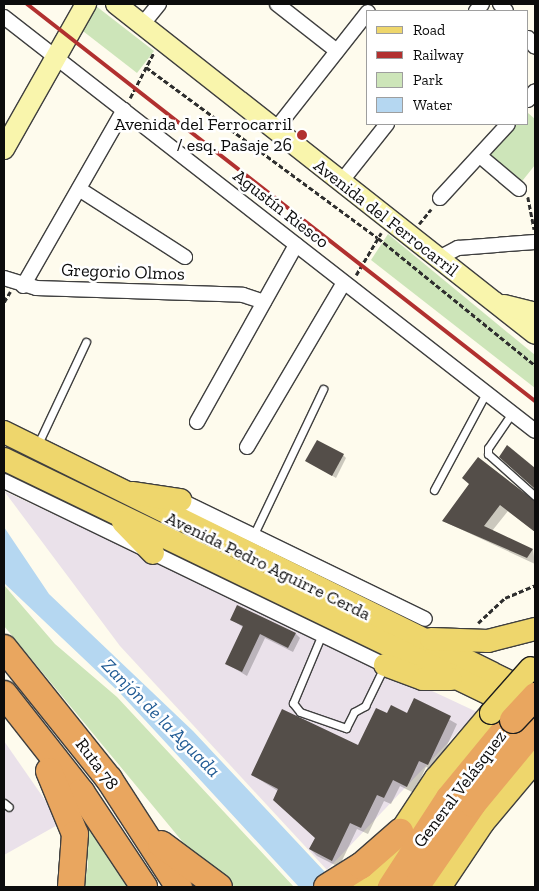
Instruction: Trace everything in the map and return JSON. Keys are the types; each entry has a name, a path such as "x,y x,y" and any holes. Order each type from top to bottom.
{"highway":[{"name":"Ruta 78","path":"4,648 89,750 139,821 179,887"},
{"name":"General Velásquez","path":"416,887 473,804 522,722 535,695"},
{"name":"Ruta 78","path":"6,698 81,792 144,887"},
{"path":"6,698 71,818 76,862 71,887"},
{"name":"General Velásquez","path":"391,887 449,798 522,722"},
{"path":"139,821 190,869 218,887"},
{"path":"344,884 400,832"}],"main road":[{"name":"Avenida Pedro Aguirre Cerda","path":"4,432 35,448 116,502 457,678 522,722"},
{"name":"Avenida Pedro Aguirre Cerda","path":"4,459 116,502 248,545 420,628 535,695"},
{"path":"116,502 180,500"},
{"path":"116,502 153,553"},
{"path":"420,628 488,641 535,629"},
{"path":"385,665 422,679 457,678"},
{"path":"400,832 453,755 522,722 533,666"},
{"path":"440,887 483,823 535,761"}],"street":[{"path":"4,149 86,4"},
{"name":"Avenida del Ferrocarril","path":"116,4 408,236 535,334"},
{"path":"142,25 159,4"},
{"path":"277,4 337,51"},
{"path":"275,130 366,15"},
{"name":"Agustín Riesco","path":"4,16 535,432"},
{"path":"24,286 124,110"},
{"path":"341,182 386,125"},
{"path":"440,198 466,164 480,156 507,125"},
{"path":"480,156 519,189"},
{"path":"79,189 185,257"},
{"path":"438,259 458,248 535,242"},
{"path":"197,422 296,244"},
{"name":"Gregorio Olmos","path":"4,278 24,286 243,295 264,302"},
{"path":"248,446 344,282"},
{"path":"493,301 535,314"},
{"path":"4,481 385,665"},
{"name":"Avenida Pedro Aguirre Cerda","path":"180,500 248,545"}],"lane":[{"path":"35,448 86,342"},
{"path":"248,545 323,389"},
{"path":"434,490 486,392"},
{"path":"512,413 488,448 488,454 535,496"},
{"path":"322,634 293,703 300,712 346,728 354,712 365,706 385,665"}],"path":[{"path":"124,110 160,39"},
{"path":"146,67 378,238 535,365"},
{"path":"519,189 528,196 535,238"},
{"path":"408,236 440,198"},
{"path":"344,282 364,267 388,220"},
{"path":"472,626 505,598 535,585"}],"shaded area":[{"path":"4,491 477,712 327,870 120,646"},
{"path":"4,741 61,823 4,855"}],"green space":[{"path":"96,6 154,51 137,73 79,28"},
{"path":"529,114 535,119 535,165 519,185 484,157 510,125 529,125"},
{"path":"388,234 535,355 535,388 371,260"},
{"path":"4,585 55,644 117,697 294,887 235,887 201,864 4,626"},
{"path":"75,798 135,887 82,887 88,867 85,829"}],"water":[{"name":"Zanjón de la Aguada","path":"4,527 49,594 193,731 339,887 299,887 120,693 4,583"}],"building":[{"path":"317,440 344,454 332,476 305,461"},
{"path":"507,445 535,468 535,489 499,457"},
{"path":"478,457 535,501 535,532 500,505 484,526 533,549 527,558 442,521 469,484 462,478"},
{"path":"237,605 296,633 288,648 260,634 242,672 225,664 243,626 230,620"},
{"path":"414,698 451,716 428,765 419,761 407,787 393,780 384,798 377,795 361,828 350,823 332,861 309,849 315,838 273,800 278,789 251,775 282,709 358,745 376,708 387,713 391,705 407,713"}],"railway":[{"path":"27,4 535,401"}],"place":[{"name":"Avenida del Ferrocarril / esq. Pasaje 26","path":"302,135"}]}
